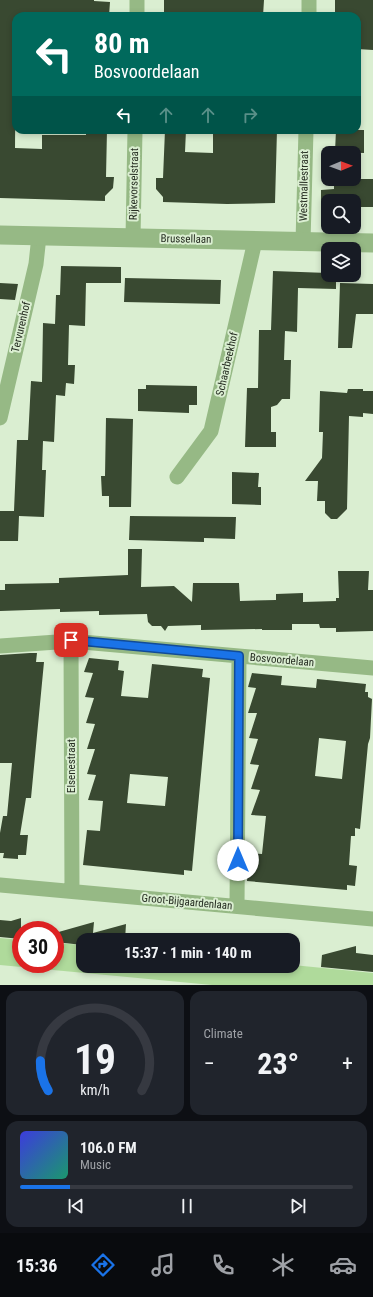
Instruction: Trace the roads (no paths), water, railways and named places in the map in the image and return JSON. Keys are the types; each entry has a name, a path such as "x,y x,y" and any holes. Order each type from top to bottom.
{"street":[{"path":"136,12 137,0"},
{"path":"308,12 309,0"},
{"name":"Rijkevorselstraat","path":"133,238 135,134"},
{"name":"Westmallestraat","path":"303,242 306,134"},
{"name":"Brussellaan","path":"0,235 373,243"},
{"name":"Tervurenhof","path":"0,418 36,264 39,236"},
{"name":"Schaarbeekhof","path":"177,477 211,431 255,241"},
{"name":"Bosvoordelaan","path":"0,646 71,640 373,668"},
{"name":"Elsenestraat","path":"71,640 72,891"},
{"path":"237,906 239,656"},
{"name":"Groot-Bijgaardenlaan","path":"0,885 373,919"}]}
